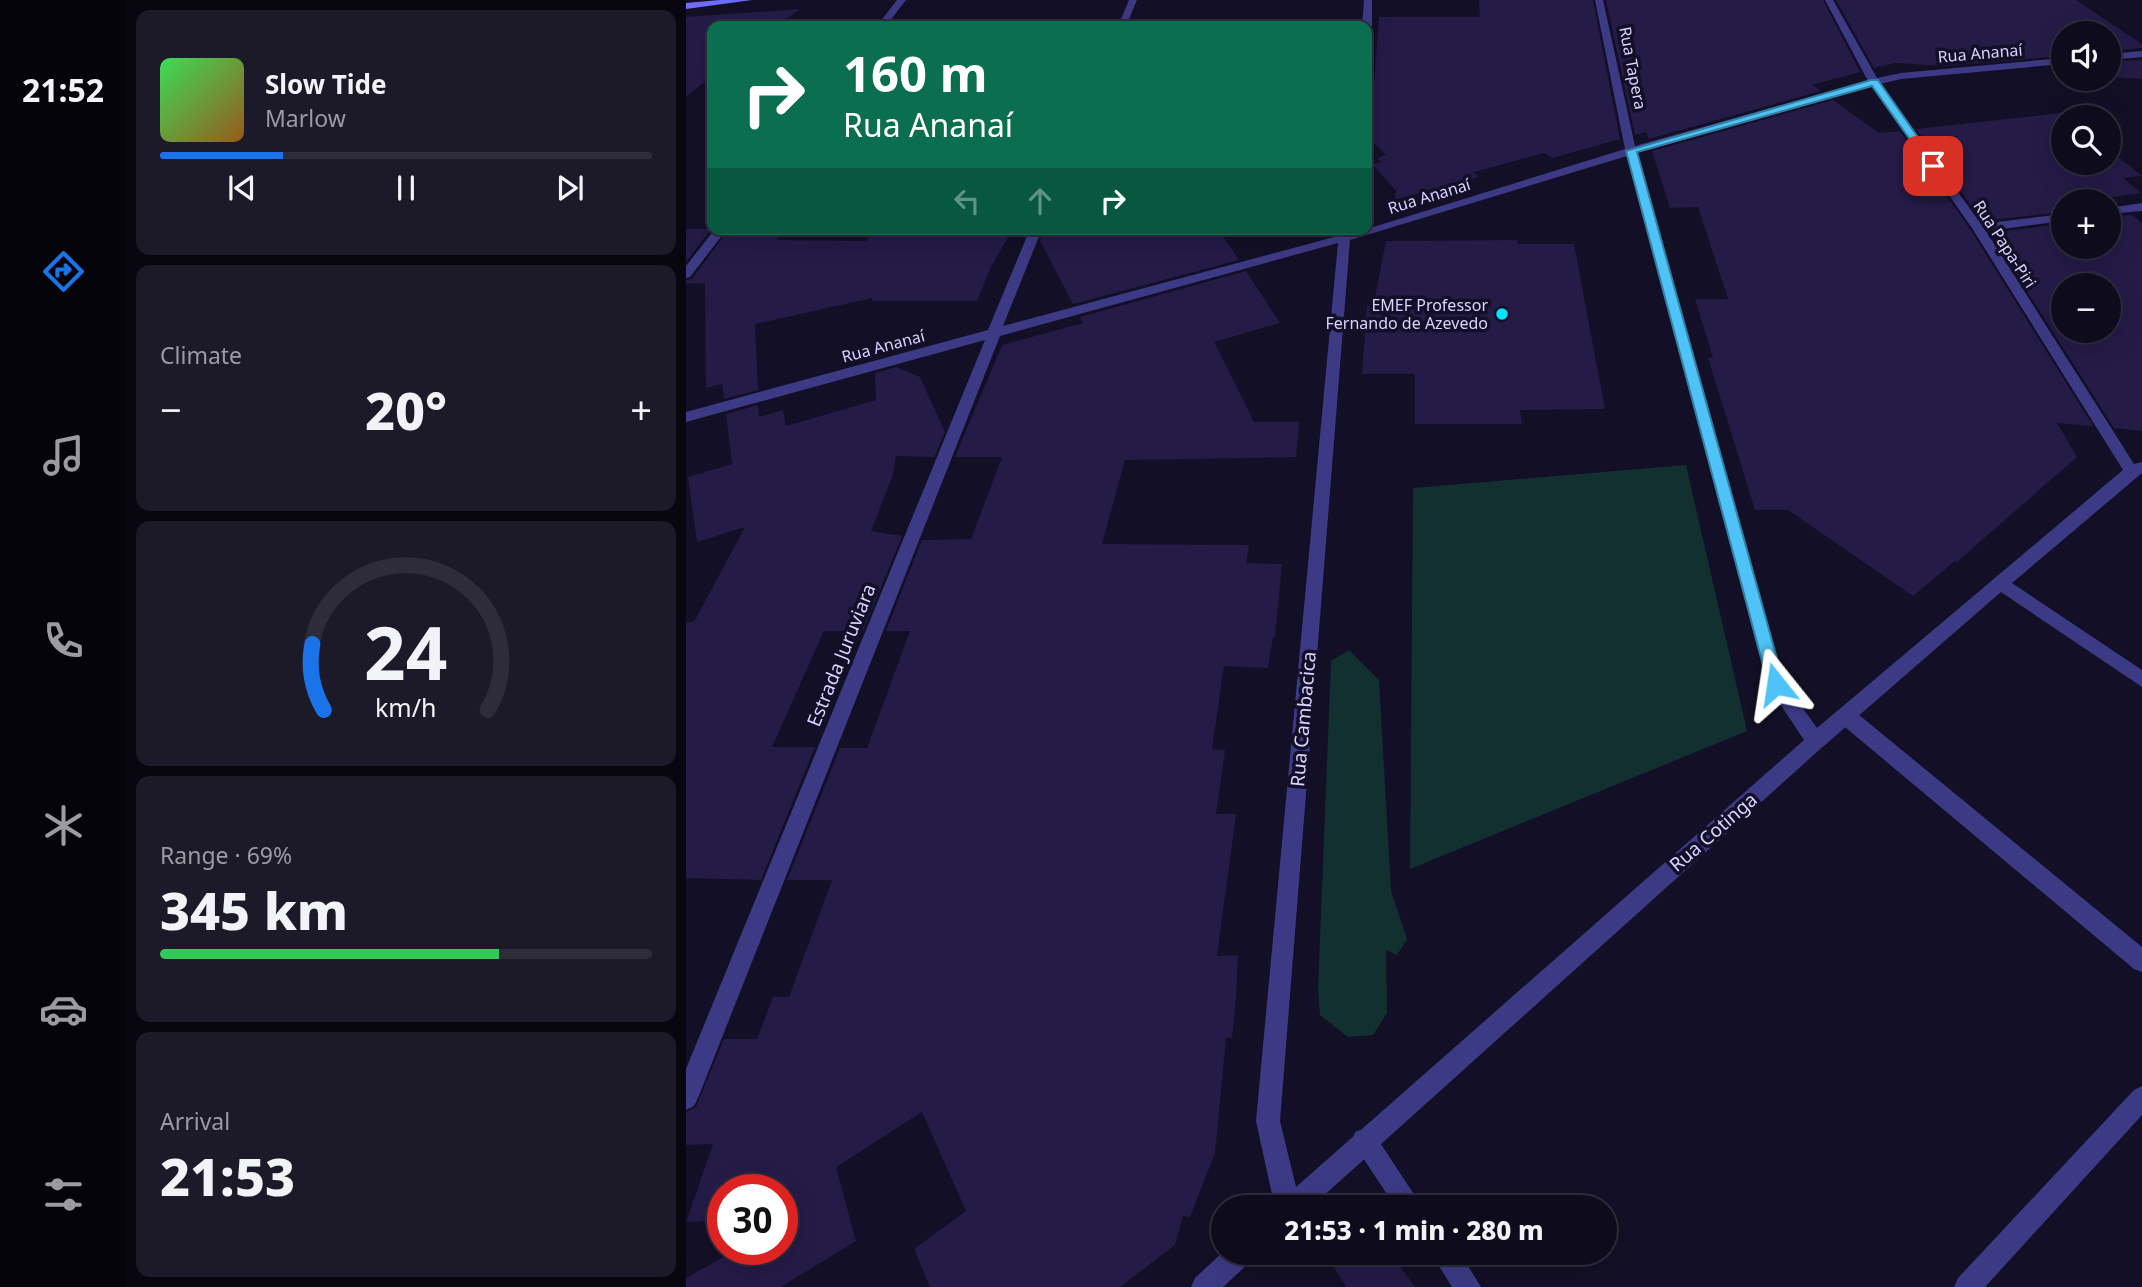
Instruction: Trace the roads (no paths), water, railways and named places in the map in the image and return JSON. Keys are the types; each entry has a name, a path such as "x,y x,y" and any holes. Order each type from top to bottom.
{"main road":[{"path":"686,6 748,0"}],"street":[{"path":"885,21 902,0"},
{"path":"1124,21 1133,0"},
{"path":"1367,21 1368,0"},
{"name":"Rua Tapera","path":"1599,0 1631,151 1776,684 1816,742"},
{"name":"Rua Papa-Piri","path":"1829,0 1874,82 1978,228 2136,469"},
{"path":"2121,56 2142,54"},
{"name":"Rua Ananaí","path":"1372,226 1874,82 1902,76 2051,62"},
{"path":"2121,210 2142,207"},
{"path":"1978,228 2051,219"},
{"path":"686,274 716,235"},
{"name":"Estrada Juruviara","path":"686,1098 1033,235"},
{"name":"Rua Ananaí","path":"686,416 1340,235"},
{"name":"Rua Cambacica","path":"1287,1195 1268,1121 1344,235"},
{"name":"Rua Cotinga","path":"1304,1195 1816,742 2136,469"},
{"path":"2001,584 2142,680"},
{"path":"1846,716 2142,961"},
{"path":"1966,1287 2142,1098"},
{"path":"1364,1141 1403,1195"},
{"path":"1204,1287 1228,1265"},
{"path":"1452,1265 1468,1287"}],"place":[{"name":"EMEF Professor Fernando de Azevedo","path":"1502,314"}]}
